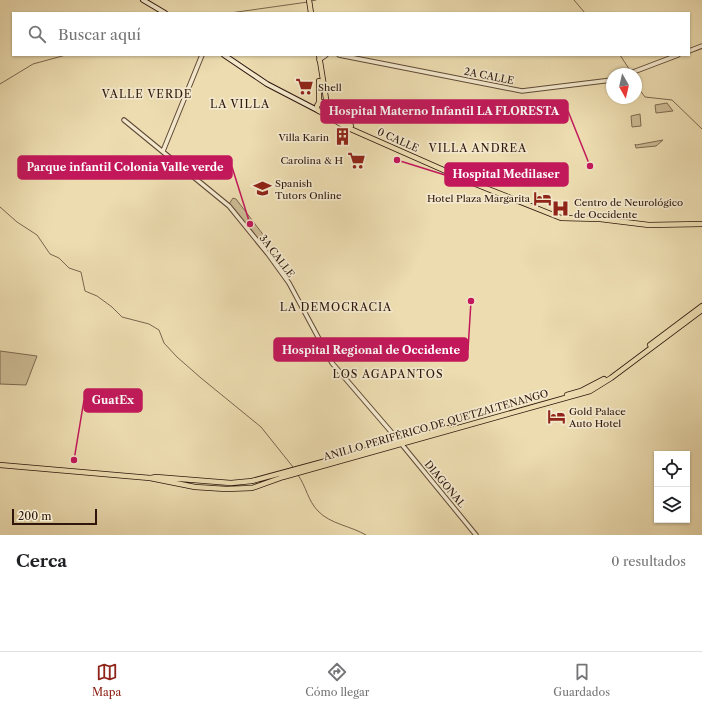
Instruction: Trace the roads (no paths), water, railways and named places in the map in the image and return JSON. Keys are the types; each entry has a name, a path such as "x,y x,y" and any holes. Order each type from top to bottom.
{"main road":[{"path":"143,0 163,12"},
{"path":"311,2 312,12"},
{"path":"225,56 267,84 304,104 325,112 327,106 318,57"},
{"path":"318,57 320,111"},
{"path":"304,104 313,106 324,103 327,106"},
{"name":"0 CALLE","path":"327,106 341,120 353,128 561,215 607,217 653,222 702,222"},
{"name":"0 CALLE","path":"320,111 346,127 460,178 561,218 600,219 644,224 702,222"},
{"name":"ANILLO PERIFÉRICO DE QUETZALTENANGO","path":"0,465 151,478 195,487 237,489 256,487 296,472 532,405 591,386 609,375 702,306"},
{"name":"ANILLO PERIFÉRICO DE QUETZALTENANGO","path":"400,442 590,390 611,378 702,310"}],"street":[{"path":"690,51 702,46"},
{"path":"163,151 202,56"},
{"name":"2A CALLE","path":"344,56 522,91 606,81"},
{"path":"642,69 675,56"},
{"name":"3A CALLE","path":"124,120 230,207 289,283 332,363 400,442"},
{"name":"DIAGONAL","path":"400,442 476,535"}],"waterway":[{"path":"311,1 316,0"},
{"path":"574,0 584,12"},
{"path":"237,12 308,2"},
{"path":"0,84 33,64 62,56"},
{"path":"621,56 628,68"},
{"path":"642,93 645,97 672,100 702,129"},
{"path":"0,207 17,222 37,235 50,254 59,258 69,268 81,272 85,291 97,296 112,307 122,317 149,324 159,330 164,343 177,357 261,427 293,467"},
{"path":"298,475 312,503 318,511 328,519 366,535"}],"place":[{"name":"Shell","path":"305,87"},
{"name":"Villa Karin","path":"342,137"},
{"name":"Carolina & H","path":"356,160"},
{"name":"Hospital Medilaser","path":"397,160"},
{"name":"Hospital Materno Infantil LA FLORESTA","path":"590,166"},
{"name":"Spanish Tutors Online","path":"262,189"},
{"name":"Hotel Plaza Margarita","path":"543,198"},
{"name":"Centro de Neurológico de Occidente","path":"561,208"},
{"name":"Parque infantil Colonia Valle verde","path":"250,224"},
{"name":"Hospital Regional de Occidente","path":"471,301"},
{"name":"Gold Palace Auto Hotel","path":"556,417"},
{"name":"GuatEx","path":"74,460"}],"district":[{"name":"VALLE VERDE","path":"147,94"},
{"name":"LA VILLA","path":"240,104"},
{"name":"VILLA ANDREA","path":"478,148"},
{"name":"LA DEMOCRACIA","path":"336,307"},
{"name":"LOS AGAPANTOS","path":"388,374"}]}
